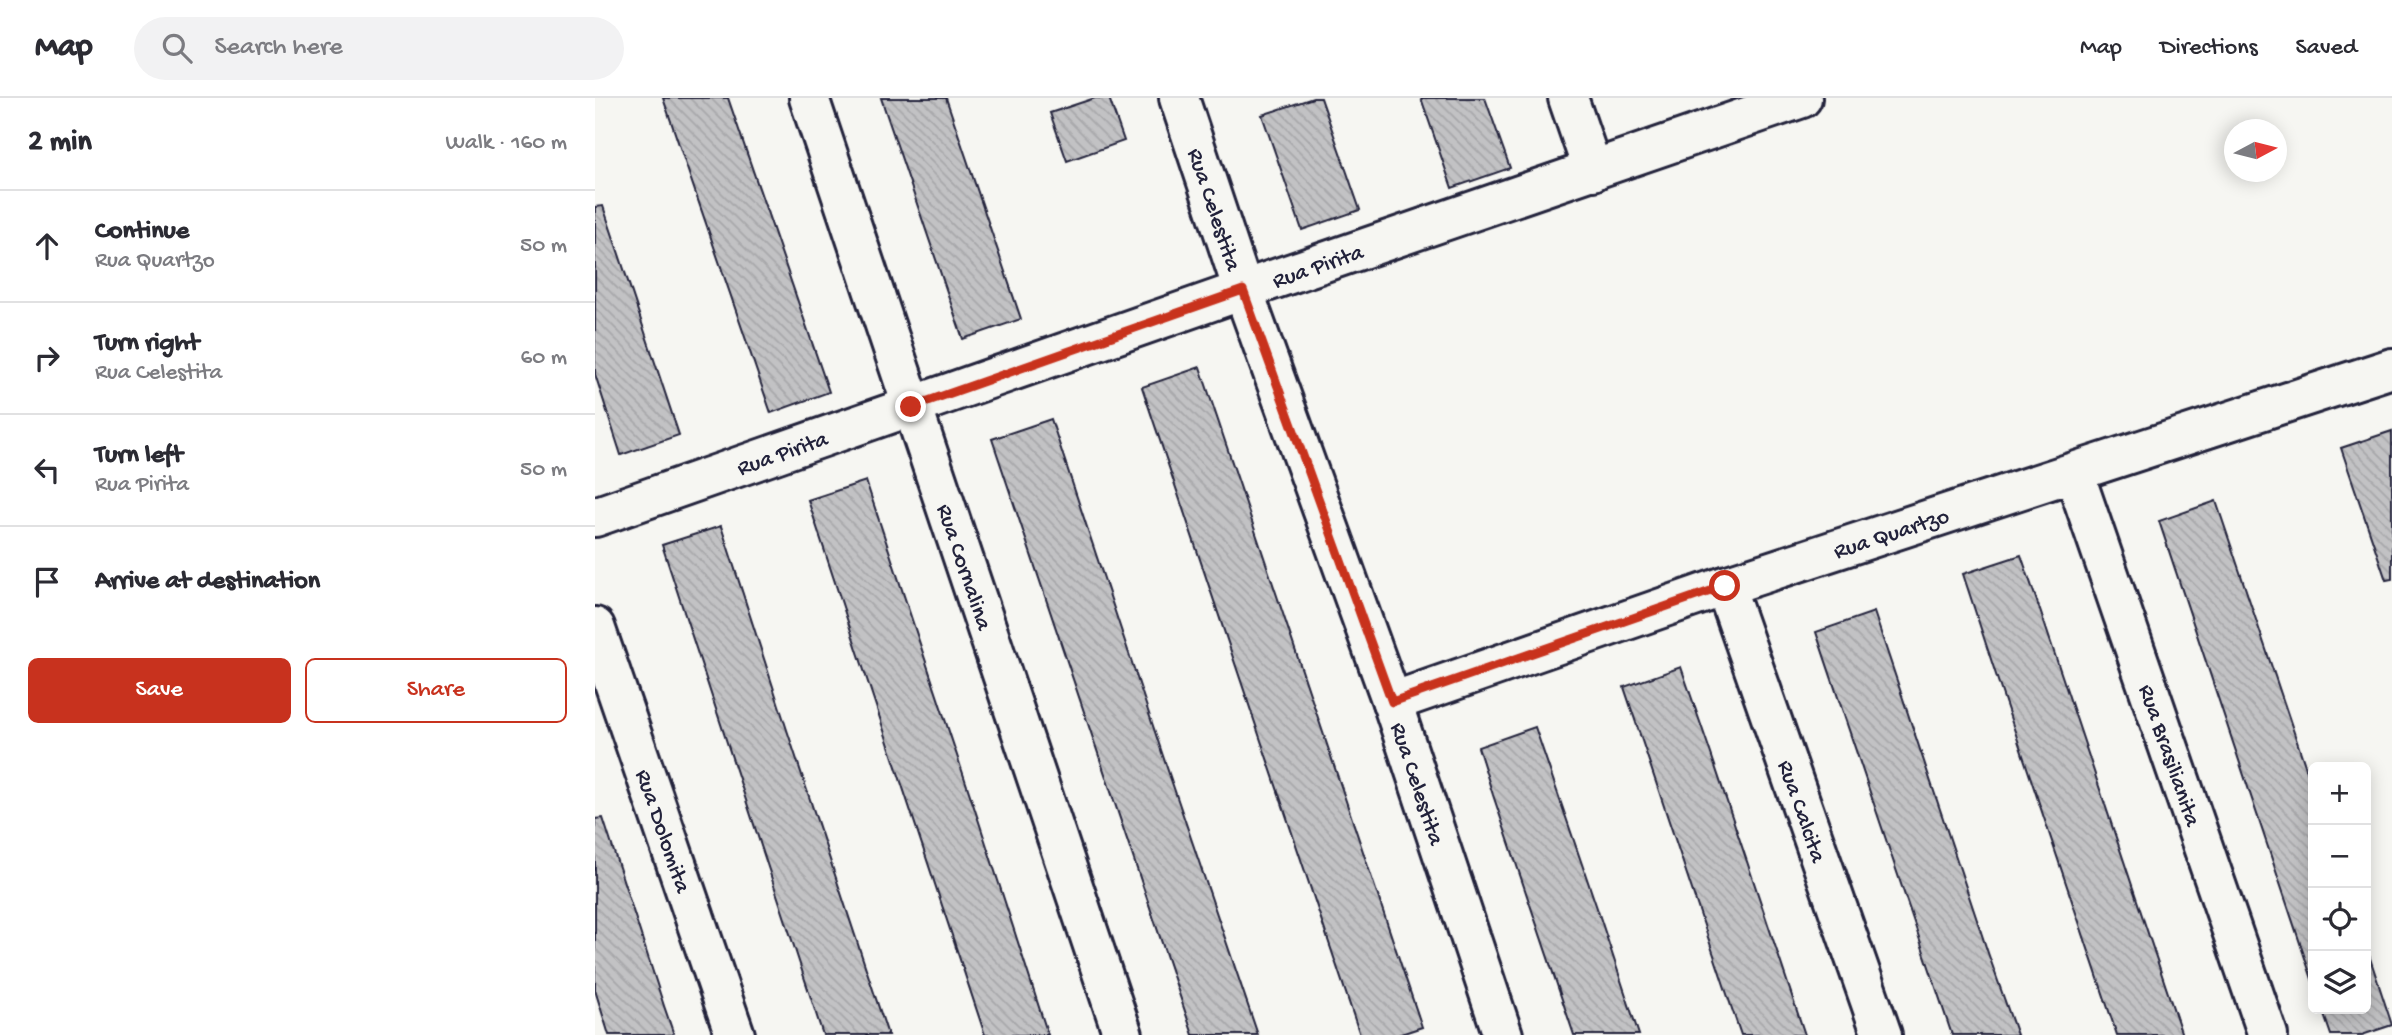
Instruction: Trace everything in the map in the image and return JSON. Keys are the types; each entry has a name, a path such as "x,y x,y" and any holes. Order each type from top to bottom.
{"street":[{"name":"Rua Cornalina","path":"809,98 1123,1035"},
{"name":"Rua Celestita","path":"1179,98 1243,290 1392,702 1503,1035"},
{"path":"1568,98 1593,172"},
{"name":"Rua Pirita","path":"595,517 1802,98"},
{"name":"Rua Quartzo","path":"1392,702 1725,586 2392,368"},
{"name":"Rua Brasilianita","path":"2074,473 2268,1035"},
{"name":"Rua Calcita","path":"1725,586 1882,1035"},
{"name":"Rua Dolomita","path":"595,627 735,1035"}],"building":[{"path":"663,98 728,98 829,392 771,413"},
{"path":"881,98 946,98 1021,319 963,339"},
{"path":"1095,98 1109,98 1124,141 1067,161 1050,113"},
{"path":"1313,98 1321,98 1360,210 1302,230 1262,115"},
{"path":"1421,98 1485,98 1510,168 1452,188"},
{"path":"603,206 679,435 621,455 595,374 595,207"},
{"path":"1200,367 1422,1027 1398,1035 1360,1035 1142,387"},
{"path":"1051,419 1258,1035 1193,1035 992,439"},
{"path":"2392,431 2392,579 2386,580 2341,448"},
{"path":"866,481 1048,1035 985,1035 846,616 808,500"},
{"path":"2216,501 2308,774 2308,967 2159,521"},
{"path":"721,526 888,1035 823,1035 662,545"},
{"path":"2021,555 2182,1035 2117,1035 2001,690 1963,574"},
{"path":"1874,612 2017,1035 1952,1035 1816,632"},
{"path":"1681,667 1805,1035 1741,1035 1731,1006 1624,687"},
{"path":"1535,727 1639,1035 1574,1035 1478,747"},
{"path":"603,818 674,1035 609,1035 595,990 595,819"},
{"path":"2371,961 2392,1025 2362,1035 2331,1035 2324,1014 2371,1014"}],"route":[{"path":"911,407 1243,290 1392,702 1725,586"}]}
